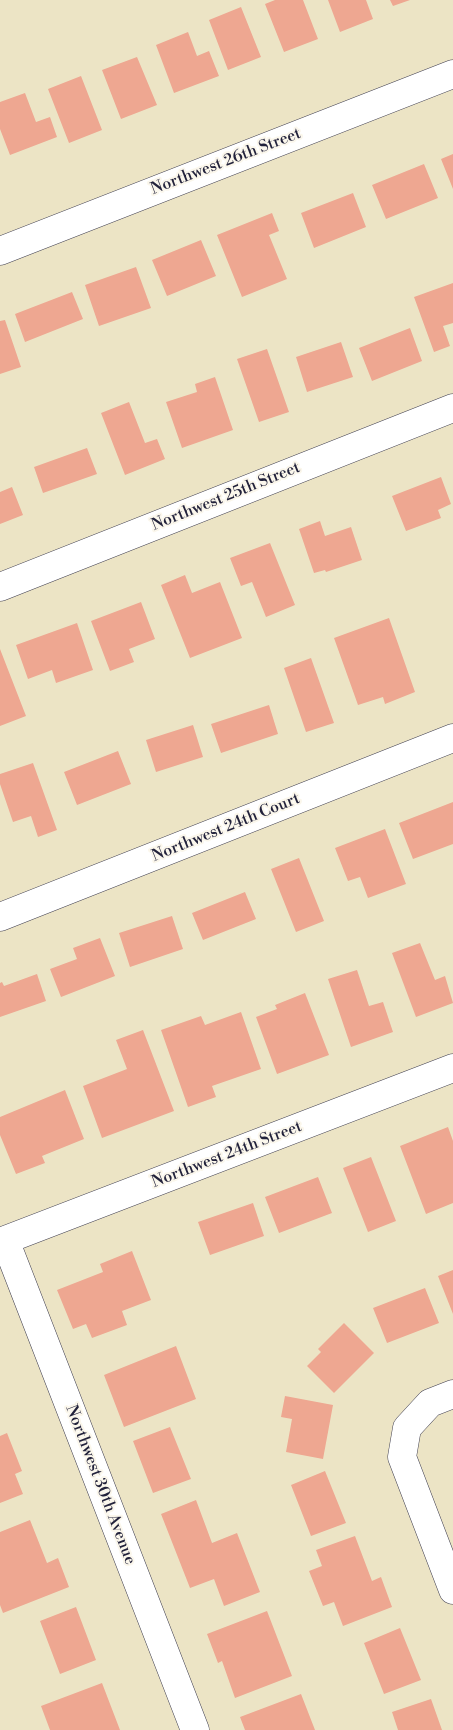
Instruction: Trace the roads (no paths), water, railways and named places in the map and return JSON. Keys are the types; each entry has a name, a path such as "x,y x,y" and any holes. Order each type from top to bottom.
{"street":[{"name":"Northwest 26th Street","path":"0,251 453,74"},
{"name":"Northwest 25th Street","path":"0,587 453,408"},
{"name":"Northwest 24th Court","path":"0,917 453,738"},
{"name":"Northwest 24th Street","path":"2,1241 453,1068"},
{"name":"Northwest 30th Avenue","path":"2,1241 195,1730"},
{"path":"453,1394 430,1403 407,1428 402,1457 453,1590"}]}
